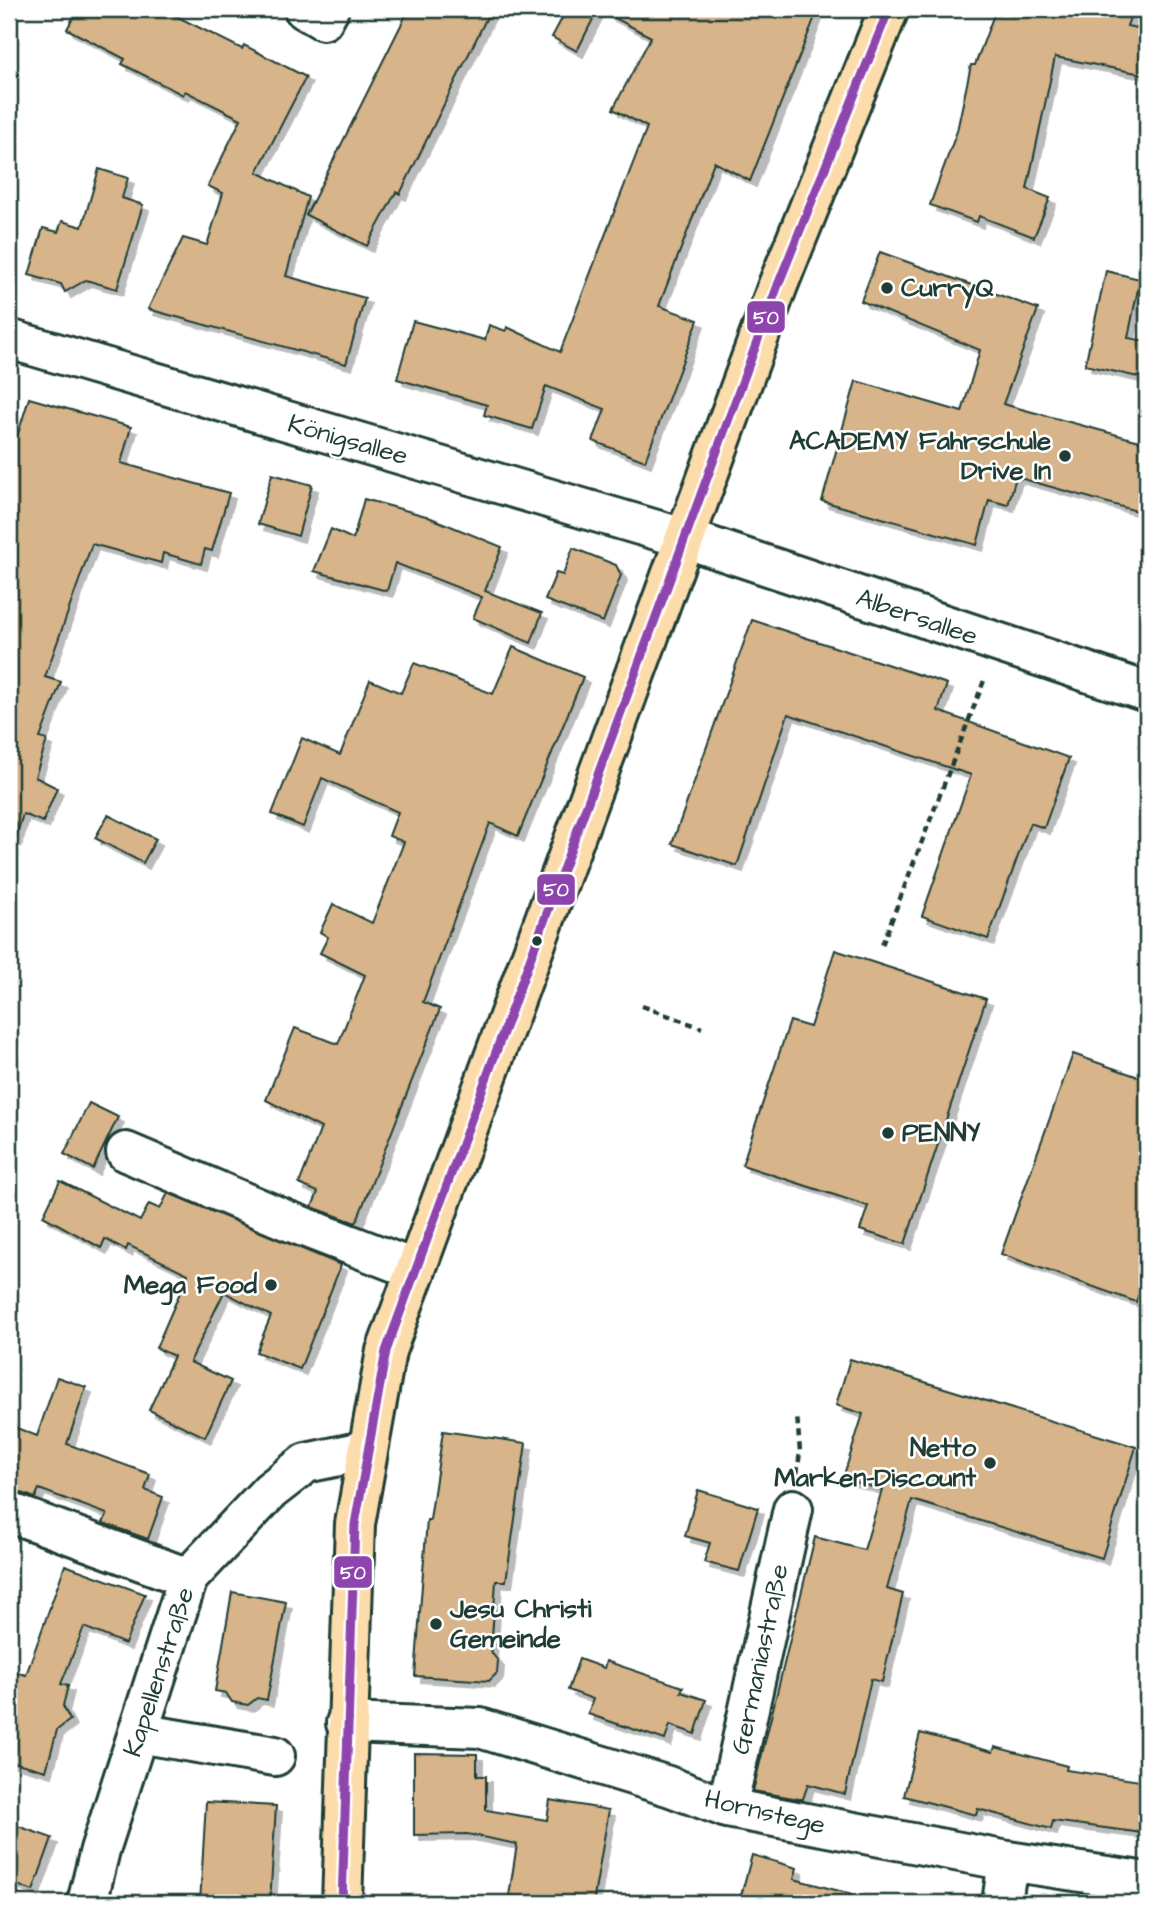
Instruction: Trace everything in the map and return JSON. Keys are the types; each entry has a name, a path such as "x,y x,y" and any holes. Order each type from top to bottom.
{"main road":[{"path":"342,1903 346,1723 355,1524 386,1351 687,540 778,285 889,9"}],"street":[{"path":"304,9 323,20 329,9"},
{"name":"Königsallee","path":"9,340 687,540"},
{"name":"Albersallee","path":"687,540 1147,692"},
{"path":"126,1152 286,1220 416,1270"},
{"name":"Kapellenstraße","path":"87,1903 100,1850 188,1578 270,1490 306,1463 368,1450"},
{"name":"Germaniastraße","path":"727,1808 793,1509"},
{"path":"9,1512 188,1578"},
{"name":"Hornstege","path":"346,1723 480,1728 668,1786 727,1808 1008,1861 1147,1882"},
{"path":"138,1732 275,1756"},
{"path":"1002,1903 1008,1861"}],"path":[{"path":"882,945 998,644"},
{"path":"642,1006 702,1028"},
{"path":"793,1509 800,1452 797,1415"}],"building":[{"path":"78,9 162,9 242,49 244,45 306,77 257,172 308,197 286,276 365,298 346,364 148,309 183,238 207,245 223,193 208,186 241,119 185,91 183,95 122,64 125,59 67,29"},
{"path":"409,9 491,9 400,194 396,192 367,246 306,215"},
{"path":"567,9 598,9 577,51 552,37"},
{"path":"598,9 818,9 750,181 714,162 659,306 698,320 645,461 593,441 605,409 546,386 532,429 484,415 487,405 397,379 413,321 485,340 489,325 506,331 507,327 560,352 647,127 613,109 651,37"},
{"path":"996,9 1133,9 1127,26 1147,30 1147,75 1055,57 1027,189 1050,198 1034,237 979,216 977,222 930,205 957,131 971,65 975,65"},
{"path":"99,169 128,178 122,198 143,205 117,289 86,280 65,292 61,284 29,275 43,228 58,232 62,221 82,227"},
{"path":"880,252 1038,309 1003,404 1147,443 1147,514 1016,477 1008,505 989,500 977,545 822,501 856,381 962,412 980,350 861,301"},
{"path":"1106,271 1140,279 1128,338 1147,341 1147,379 1085,365"},
{"path":"29,398 131,427 121,463 229,493 212,551 205,549 201,564 163,553 161,563 92,544 45,677 61,682 40,738 47,740 35,777 57,788 43,822 23,814 15,840 9,839 9,435 17,437"},
{"path":"272,474 312,485 298,536 258,524"},
{"path":"364,499 426,516 502,547 485,591 542,613 531,643 473,618 482,597 395,563 387,591 314,571 331,529 353,539"},
{"path":"573,548 616,565 621,575 603,622 545,600 556,573 563,575"},
{"path":"752,620 947,684 938,711 1069,758 1044,828 1030,823 988,939 922,916 971,775 788,714 737,866 672,844"},
{"path":"513,647 583,677 518,836 490,823 423,1002 440,1009 356,1223 312,1207 318,1192 299,1184 321,1128 266,1100 295,1028 338,1044 365,975 320,953 328,937 320,932 333,904 372,923 404,842 389,836 398,812 322,778 303,827 272,814 302,738 340,755 370,680 401,693 414,663 493,694"},
{"path":"108,815 156,839 143,863 95,838"},
{"path":"835,950 986,999 905,1244 860,1230 868,1206 742,1165 790,1021 810,1027"},
{"path":"1073,1054 1147,1080 1147,1269 1136,1302 1001,1254"},
{"path":"89,1103 118,1117 93,1169 64,1154"},
{"path":"60,1181 140,1221 149,1204 160,1209 168,1193 341,1265 300,1369 256,1352 271,1316 224,1292 190,1362 231,1381 205,1437 149,1410 174,1356 156,1348 188,1274 128,1245 126,1250 105,1239 101,1248 43,1216"},
{"path":"850,1359 1136,1447 1102,1558 912,1500 887,1589 903,1594 882,1682 871,1679 845,1794 808,1784 803,1799 799,1799 753,1791 815,1537 864,1550 882,1490 843,1478 863,1414 836,1405"},
{"path":"57,1377 86,1387 67,1444 150,1474 145,1490 163,1497 148,1539 103,1523 107,1514 39,1489 35,1498 9,1488 9,1425 37,1436"},
{"path":"443,1431 526,1443 506,1581 496,1581 491,1652 498,1661 497,1673 489,1681 415,1676 427,1520 430,1520"},
{"path":"698,1490 758,1508 739,1571 704,1562 710,1543 685,1536"},
{"path":"65,1565 145,1594 125,1644 84,1627 61,1684 68,1686 63,1706 70,1720 57,1730 46,1771 9,1761 9,1695 15,1672 26,1675"},
{"path":"232,1592 286,1602 267,1700 257,1698 248,1705 232,1702 226,1693 215,1691"},
{"path":"579,1659 604,1668 606,1661 683,1687 681,1692 706,1700 695,1734 670,1725 665,1740 588,1714 593,1699 568,1690"},
{"path":"920,1733 993,1752 995,1747 1067,1766 1066,1770 1147,1782 1143,1833 1053,1821 1051,1829 978,1809 976,1815 904,1796"},
{"path":"414,1753 477,1754 477,1776 486,1776 486,1810 547,1820 550,1800 609,1810 593,1903 562,1903 509,1896 517,1844 467,1834 414,1835"},
{"path":"206,1802 276,1806 270,1903 200,1903"},
{"path":"9,1823 52,1838 33,1891 9,1882"},
{"path":"752,1855 797,1868 794,1879 851,1894 850,1903 739,1903"}],"transit line":[{"name":"50","path":"342,1903 355,1524 386,1351 778,285 889,9"}],"place":[{"name":"CurryQ","path":"887,288"},
{"name":"ACADEMY Fahrschule Drive In","path":"1065,456"},
{"name":"PENNY","path":"888,1133"},
{"name":"Mega Food","path":"271,1285"},
{"name":"Netto Marken-Discount","path":"990,1463"},
{"name":"Jesu Christi Gemeinde","path":"436,1624"}]}
